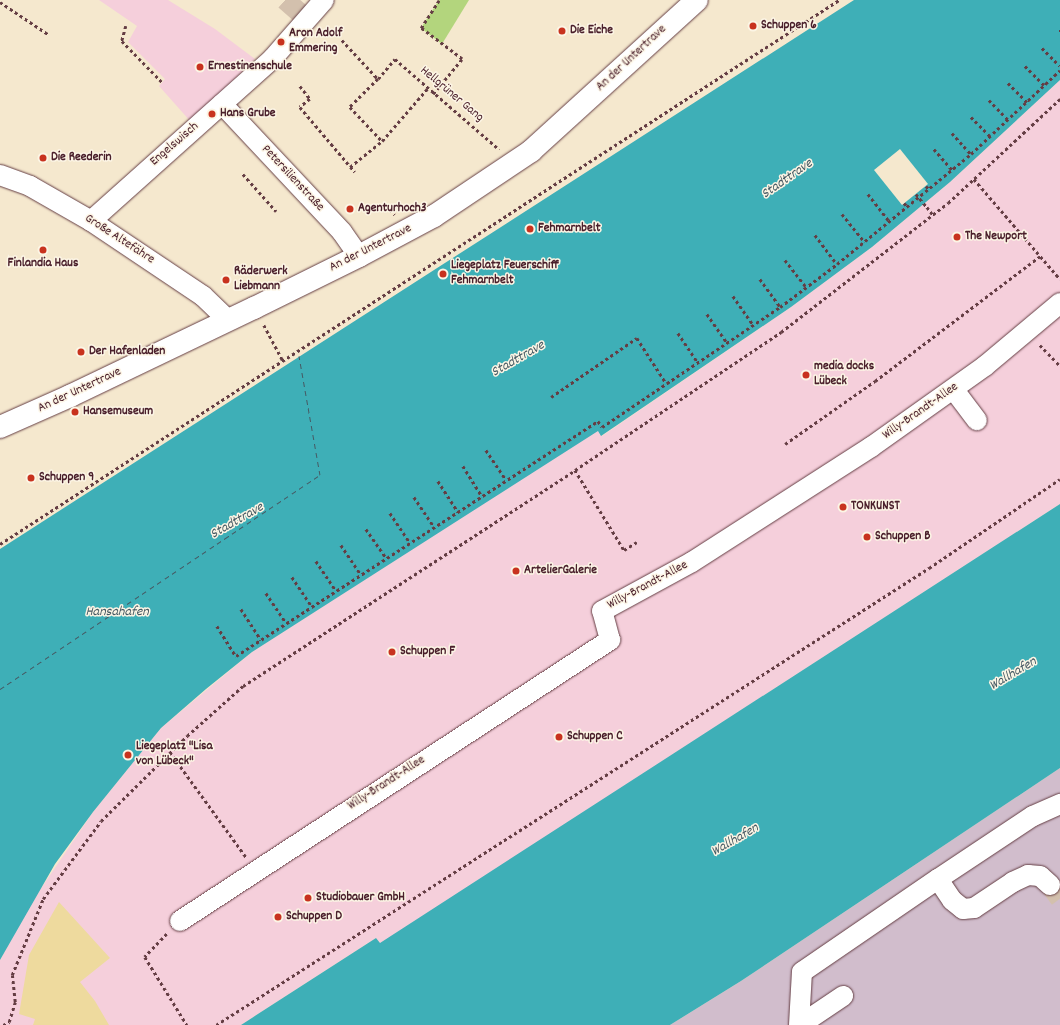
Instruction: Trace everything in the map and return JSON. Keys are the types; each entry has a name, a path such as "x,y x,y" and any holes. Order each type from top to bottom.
{"main road":[{"name":"An der Untertrave","path":"0,427 254,308 359,256 434,216 515,163 555,130 697,0"}],"street":[{"name":"Engelswisch","path":"91,221 273,58 304,17 324,0"},
{"name":"Petersilienstraße","path":"222,104 342,232 359,256"},
{"name":"Große Altefähre","path":"0,175 30,186 91,221 203,296 228,320"},
{"name":"Willy-Brandt-Allee","path":"180,921 610,640 602,611 692,562 872,447 954,390 1028,332 1060,303"},
{"path":"954,390 977,420"},
{"path":"800,1025 802,972 1033,816 1060,804"},
{"path":"938,879 952,900 963,909 974,908 1013,882 1028,875 1040,876 1050,885"},
{"path":"800,1025 843,996"}],"path":[{"path":"432,94 462,59 420,28 439,0"},
{"path":"0,544 839,0"},
{"path":"0,2 48,34"},
{"path":"126,26 122,41 162,82"},
{"path":"342,40 378,79"},
{"path":"1042,48 1060,66"},
{"name":"Hellgrüner Gang","path":"382,141 350,107 378,79 395,59 432,94 515,163"},
{"path":"1025,66 1044,85"},
{"path":"217,626 236,656 598,421 602,427 780,307 837,264 971,154 1060,70"},
{"path":"1008,83 1027,102"},
{"path":"300,86 310,99 300,107 355,172"},
{"path":"350,166 382,141 427,89"},
{"path":"3,1025 9,1022 15,1002 12,975 43,899 102,821 170,752 243,686 575,470 781,332 933,215 1060,99"},
{"path":"989,100 1008,120"},
{"path":"971,117 990,136"},
{"path":"952,132 971,154"},
{"path":"934,149 952,170"},
{"path":"243,174 276,211"},
{"path":"974,179 1060,279"},
{"path":"926,186 929,190"},
{"path":"258,191 263,187"},
{"path":"868,194 890,222"},
{"path":"916,194 933,215"},
{"path":"904,203 908,207"},
{"path":"842,214 865,242"},
{"path":"815,235 837,264"},
{"path":"785,444 875,381 1040,256"},
{"path":"785,260 806,287"},
{"path":"760,279 780,307"},
{"path":"733,296 753,325"},
{"path":"254,308 283,360"},
{"path":"707,314 727,343"},
{"path":"1028,332 1060,366"},
{"path":"678,333 698,362"},
{"path":"551,396 638,338 666,383"},
{"path":"486,450 506,480"},
{"path":"463,466 482,496"},
{"path":"575,470 624,550 636,542"},
{"path":"216,1025 929,568 1060,479"},
{"path":"438,481 458,512"},
{"path":"414,497 434,527"},
{"path":"390,513 410,543"},
{"path":"366,528 386,558"},
{"path":"341,545 361,575"},
{"path":"316,561 336,591"},
{"path":"292,577 312,607"},
{"path":"266,593 286,623"},
{"path":"241,609 262,640"},
{"path":"170,752 256,870"},
{"path":"180,921 145,957 187,1025"}],"shaded area":[{"name":"Ernestinenschule","path":"99,0 168,0 215,29 255,59 191,122 159,86 165,79 128,42 137,26"},
{"path":"1060,80 1060,504 380,944 376,938 241,1025 0,1025 0,960 31,903 93,812 161,728 252,652 598,430 602,436 791,307 872,247 950,182"},
{"path":"1060,768 1060,1025 670,1025 741,981"}],"green space":[{"path":"439,0 469,0 442,44 421,28"}],"sand":[{"path":"59,902 110,958 80,982 95,1001 109,1025 33,1025 35,1019 19,1014 29,955"}],"water":[{"name":"Hansahafen","path":"854,0 1060,0 1060,80 950,182 872,247 791,307 601,436 598,431 252,652 206,689 161,728 93,812 55,864 0,960 0,549"},
{"name":"Wallhafen","path":"1060,504 1060,768 741,981 670,1025 241,1025 376,938 380,943"}],"pier":[{"path":"900,149 928,184 902,205 874,170"}],"ferry route":[{"path":"0,689 320,475 299,356"}],"tunnel":[{"path":"285,0 300,13"},
{"path":"1050,885 1060,899"}],"place":[{"name":"Schuppen 6","path":"753,26"},
{"name":"Die Eiche","path":"562,31"},
{"name":"Aron Adolf Emmering","path":"281,42"},
{"name":"Ernestinenschule","path":"200,67"},
{"name":"Hans Grube","path":"212,114"},
{"name":"Die Reederin","path":"43,158"},
{"name":"Agenturhoch3","path":"350,209"},
{"name":"Fehmarnbelt","path":"530,229"},
{"name":"The Newport","path":"957,237"},
{"name":"Finlandia Haus","path":"43,250"},
{"name":"Liegeplatz Feuerschiff Fehmarnbelt","path":"443,274"},
{"name":"Räderwerk Liebmann","path":"226,280"},
{"name":"Der Hafenladen","path":"81,352"},
{"name":"media docks Lübeck","path":"806,375"},
{"name":"Hansemuseum","path":"75,412"},
{"name":"Schuppen 9","path":"31,478"},
{"name":"TONKUNST","path":"843,507"},
{"name":"Schuppen B","path":"867,537"},
{"name":"ArtelierGalerie","path":"516,571"},
{"name":"Schuppen F","path":"392,652"},
{"name":"Schuppen C","path":"559,737"},
{"name":"Liegeplatz \"Lisa von Lübeck\"","path":"128,755"},
{"name":"Studiobauer GmbH","path":"308,898"},
{"name":"Schuppen D","path":"278,917"}],"water label":[{"name":"Stadttrave","path":"787,179"},
{"name":"Stadttrave","path":"518,359"},
{"name":"Stadttrave","path":"237,521"}]}
